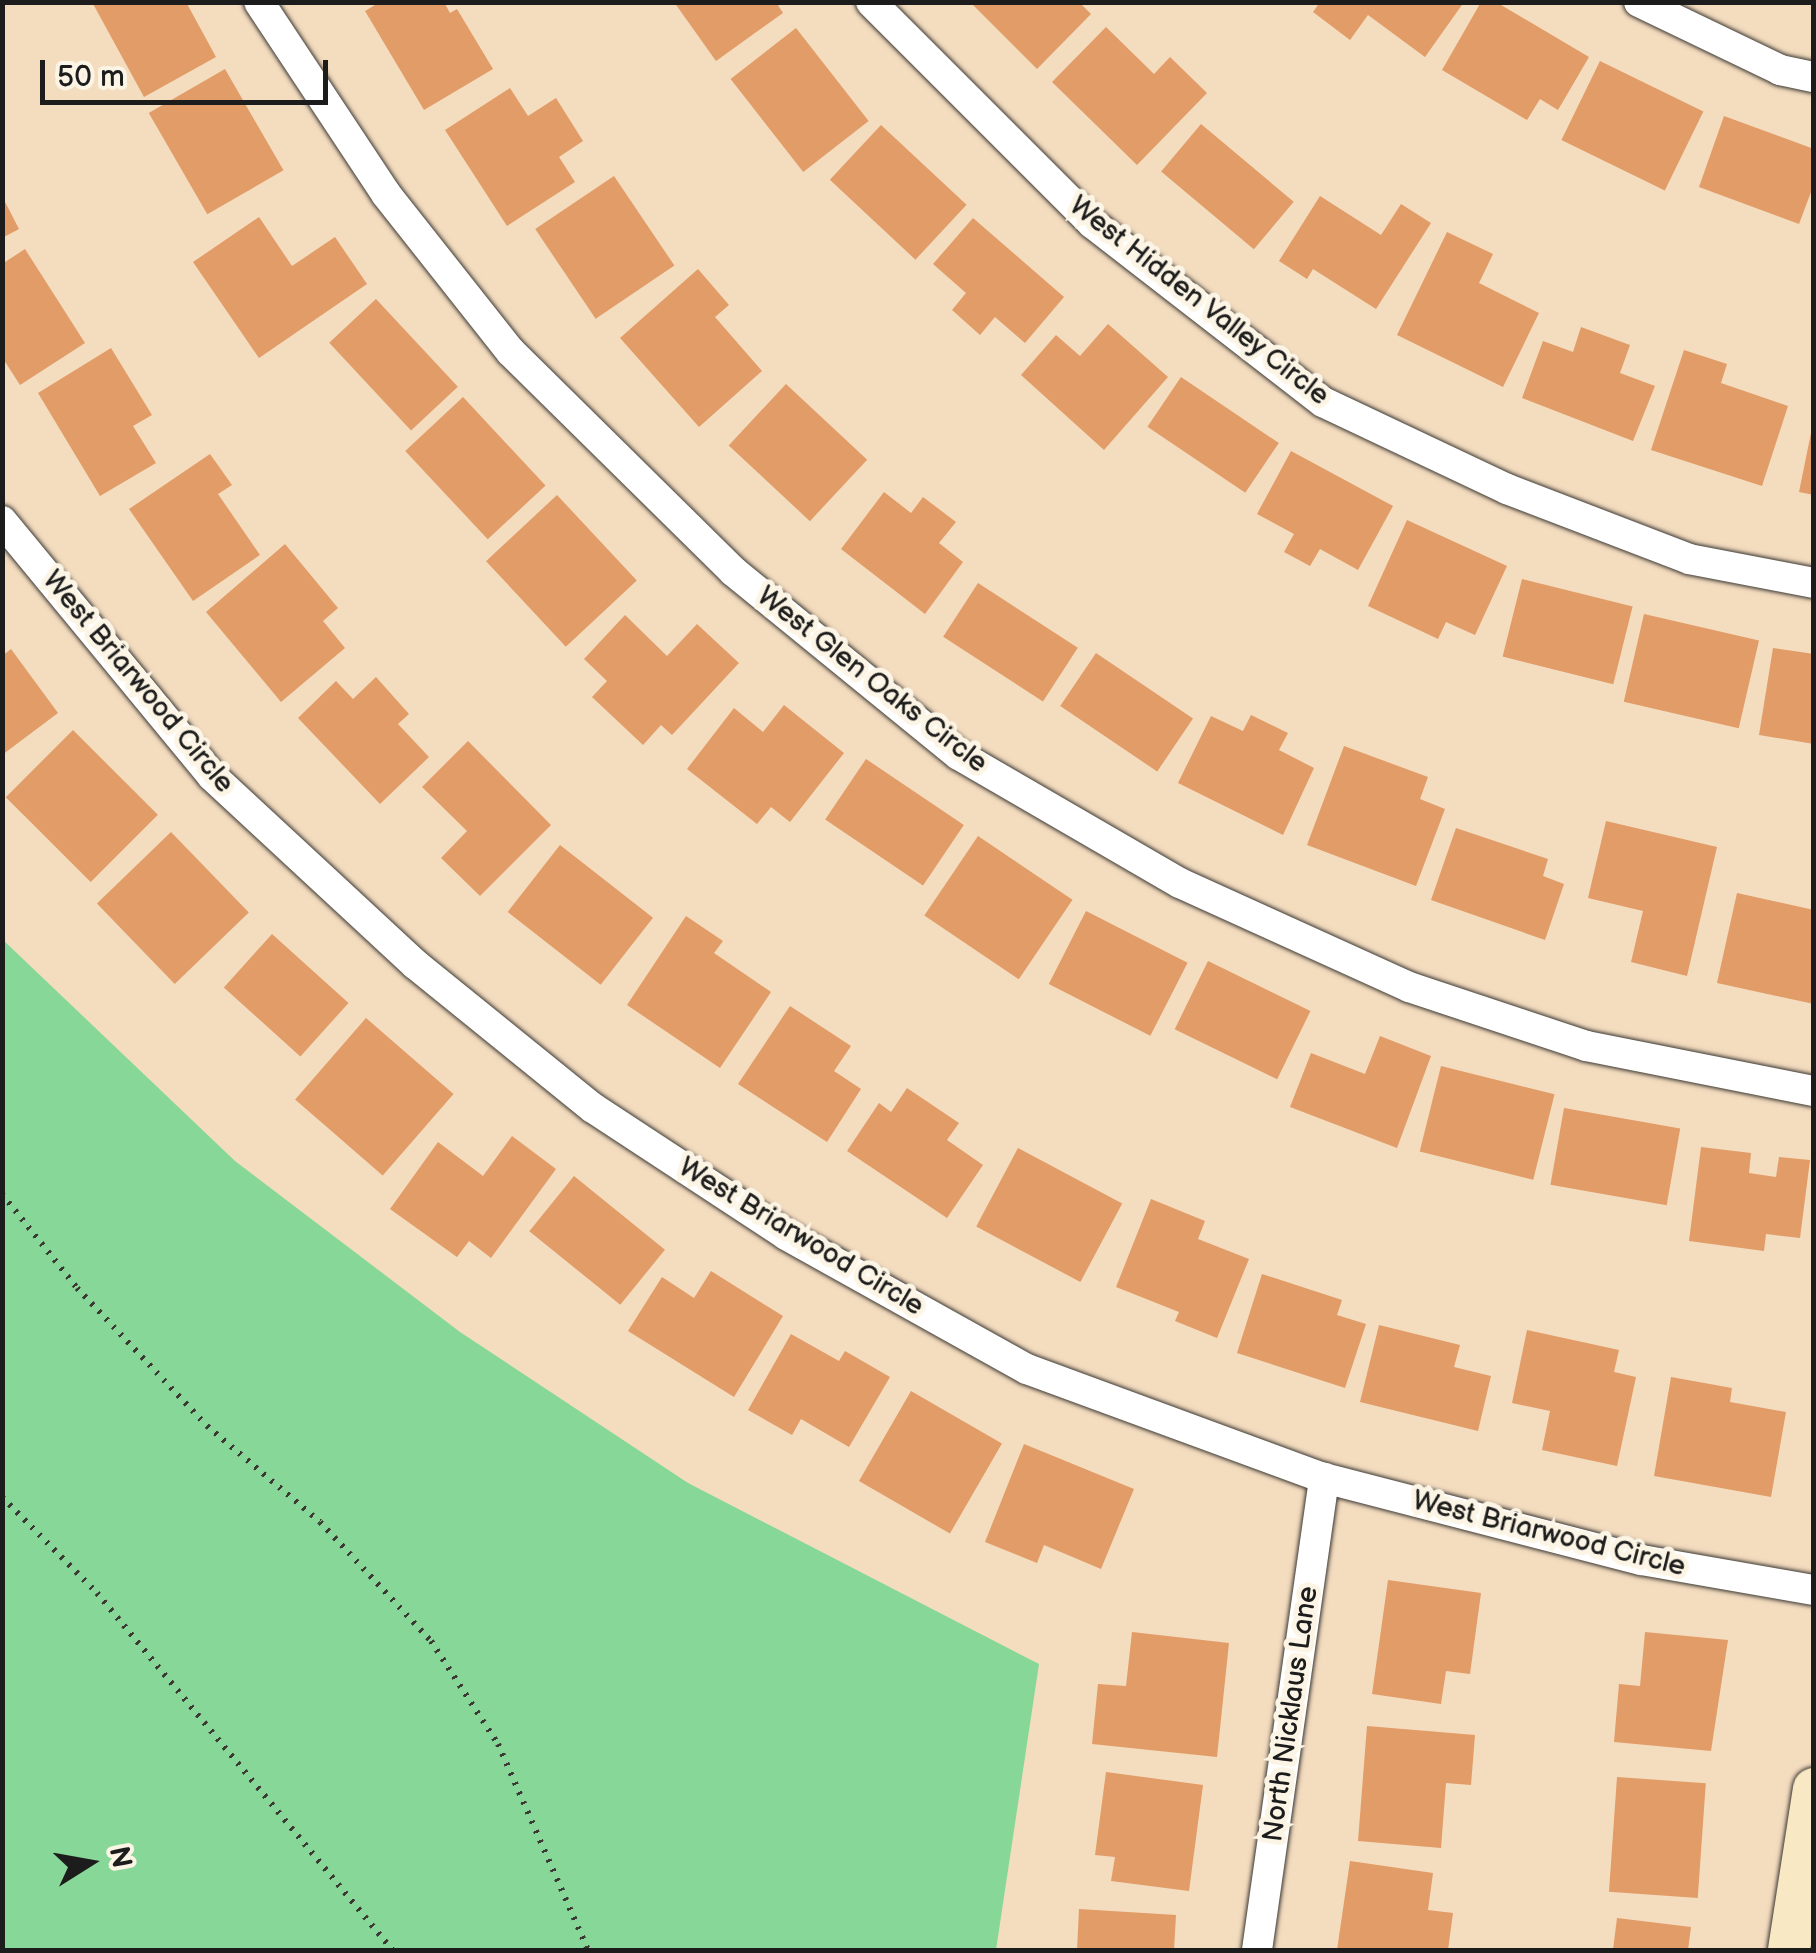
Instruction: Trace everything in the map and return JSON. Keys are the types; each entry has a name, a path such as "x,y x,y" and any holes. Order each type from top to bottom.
{"street":[{"name":"West Glen Oaks Circle","path":"259,2 386,194 510,352 733,571 959,754 1180,883 1409,987 1586,1046 1814,1092"},
{"name":"West Hidden Valley Circle","path":"870,2 1092,222 1323,402 1508,489 1689,558 1814,584"},
{"path":"1640,2 1780,70 1814,77"},
{"name":"West Briarwood Circle","path":"2,521 212,776 416,964 593,1108 786,1235 1027,1369 1324,1478 1642,1560 1814,1590"},
{"name":"North Nicklaus Lane","path":"1257,1950 1324,1478"},
{"path":"1789,1950 1814,1789"}],"path":[{"path":"2,1194 77,1288 207,1426 361,1561 431,1641 498,1744 588,1950"},
{"path":"2,1498 97,1592 392,1950"}],"green space":[{"path":"2,939 235,1161 460,1332 688,1483 1039,1664 996,1950 3,1950"}],"building":[{"path":"92,2 186,2 216,57 144,97"},
{"path":"380,2 444,2 450,13 457,9 493,69 424,110 365,11"},
{"path":"674,2 776,2 783,13 716,61"},
{"path":"970,2 1079,2 1091,14 1037,69"},
{"path":"1320,2 1464,2 1425,57 1368,15 1350,40 1313,12"},
{"path":"1481,2 1496,2 1589,57 1558,110 1540,99 1527,120 1442,70"},
{"path":"1106,27 1154,74 1170,57 1207,93 1137,165 1052,82"},
{"path":"796,28 869,121 803,172 731,79"},
{"path":"1600,61 1703,111 1665,191 1561,140"},
{"path":"225,69 284,170 207,214 149,113"},
{"path":"510,88 528,116 556,98 583,141 559,157 575,182 507,226 445,130"},
{"path":"1724,116 1814,149 1814,184 1799,224 1699,187"},
{"path":"1201,124 1294,202 1254,249 1161,171"},
{"path":"881,125 967,205 915,260 830,180"},
{"path":"614,176 674,266 596,319 535,229"},
{"path":"2,196 19,229 2,238"},
{"path":"1320,196 1381,235 1401,204 1431,223 1376,309 1313,269 1307,279 1279,261"},
{"path":"259,217 292,266 335,237 367,284 259,358 193,262"},
{"path":"973,218 1064,297 1025,343 995,317 980,335 952,310 966,293 933,264"},
{"path":"1447,232 1493,254 1479,283 1539,313 1503,387 1397,335"},
{"path":"25,249 85,343 20,385 2,357 2,264"},
{"path":"698,269 729,305 715,317 762,371 699,427 620,338"},
{"path":"376,299 458,387 411,430 329,343"},
{"path":"1108,324 1168,377 1104,450 1021,375 1056,335 1080,356"},
{"path":"1581,327 1630,345 1620,373 1655,386 1633,441 1522,398 1543,341 1573,352"},
{"path":"111,348 152,415 133,426 156,463 100,496 38,393"},
{"path":"1684,350 1727,364 1721,383 1788,406 1762,486 1651,450"},
{"path":"1181,377 1279,443 1245,493 1147,427"},
{"path":"786,384 867,460 810,521 729,445"},
{"path":"463,397 546,485 488,539 405,451"},
{"path":"1814,428 1814,495 1799,492"},
{"path":"1291,451 1393,506 1358,570 1320,549 1310,566 1284,552 1294,534 1257,514"},
{"path":"210,454 232,485 218,494 260,555 193,601 129,509"},
{"path":"884,492 911,513 923,497 956,522 939,543 963,562 925,614 841,549"},
{"path":"557,495 637,581 566,647 486,561"},
{"path":"1407,520 1507,566 1475,635 1446,622 1438,639 1368,606"},
{"path":"285,544 338,608 323,621 345,648 281,702 206,612"},
{"path":"1522,579 1633,607 1613,684 1503,657"},
{"path":"978,583 1078,648 1043,701 943,637"},
{"path":"1644,614 1759,641 1739,728 1624,702"},
{"path":"625,615 667,656 697,624 739,663 672,735 661,725 643,745 592,697 607,681 584,659"},
{"path":"1773,648 1814,654 1814,744 1759,735"},
{"path":"11,649 58,713 2,755 2,656"},
{"path":"1096,653 1193,718 1157,771 1060,706"},
{"path":"376,677 409,714 398,724 429,757 380,804 298,718 336,681 353,699"},
{"path":"784,705 844,753 790,822 771,807 757,824 687,769 734,708 763,732"},
{"path":"1251,715 1288,733 1279,750 1314,768 1283,835 1178,783 1211,716 1243,731"},
{"path":"73,730 158,815 91,882 6,797"},
{"path":"468,741 551,825 480,896 441,858 467,831 422,787"},
{"path":"1344,746 1428,777 1420,799 1445,809 1416,886 1307,845"},
{"path":"866,759 964,825 923,886 825,820"},
{"path":"1606,821 1717,847 1687,976 1631,962 1643,911 1588,898"},
{"path":"1456,828 1548,859 1543,876 1564,884 1545,940 1431,900"},
{"path":"171,832 249,913 175,984 97,904"},
{"path":"978,836 1073,900 1019,979 924,916"},
{"path":"560,845 653,918 601,985 508,912"},
{"path":"1737,893 1814,910 1814,1004 1717,983"},
{"path":"1086,911 1188,963 1150,1036 1049,984"},
{"path":"686,916 723,941 714,953 771,992 720,1068 627,1005"},
{"path":"272,934 349,1003 300,1056 224,988"},
{"path":"1208,961 1310,1011 1277,1079 1175,1029"},
{"path":"790,1006 851,1046 834,1071 861,1089 827,1142 738,1084"},
{"path":"366,1018 454,1094 383,1176 295,1100"},
{"path":"1380,1036 1431,1056 1397,1148 1290,1107 1311,1053 1365,1074"},
{"path":"1441,1066 1555,1094 1533,1180 1420,1151"},
{"path":"907,1088 959,1123 947,1140 983,1165 947,1218 847,1151 879,1103 891,1112"},
{"path":"1564,1108 1680,1128 1667,1205 1550,1185"},
{"path":"512,1136 556,1169 491,1258 469,1241 457,1257 390,1209 438,1142 483,1176"},
{"path":"1701,1147 1751,1153 1749,1173 1776,1177 1779,1157 1810,1160 1800,1238 1766,1234 1764,1251 1689,1241"},
{"path":"1018,1148 1122,1203 1080,1282 976,1227"},
{"path":"574,1176 665,1250 620,1305 529,1231"},
{"path":"1151,1199 1205,1221 1198,1239 1249,1259 1217,1338 1175,1321 1179,1312 1116,1287"},
{"path":"711,1271 783,1316 734,1397 628,1331 662,1277 694,1298"},
{"path":"1262,1274 1342,1300 1337,1315 1366,1324 1345,1388 1237,1353"},
{"path":"1379,1325 1460,1345 1454,1367 1491,1376 1478,1431 1360,1402"},
{"path":"1527,1330 1619,1350 1614,1372 1636,1377 1617,1466 1542,1450 1550,1411 1512,1403"},
{"path":"791,1334 839,1361 845,1351 890,1377 849,1447 801,1419 792,1435 748,1410"},
{"path":"1671,1377 1732,1388 1730,1402 1786,1412 1771,1497 1654,1476"},
{"path":"911,1391 1002,1444 950,1534 859,1481"},
{"path":"1024,1444 1134,1489 1101,1569 1044,1545 1037,1563 985,1542"},
{"path":"1388,1580 1481,1593 1470,1674 1446,1671 1441,1704 1372,1694"},
{"path":"1132,1632 1229,1643 1217,1757 1092,1744 1098,1684 1126,1686"},
{"path":"1645,1632 1728,1640 1711,1751 1614,1742 1619,1684 1640,1686"},
{"path":"1367,1726 1475,1735 1471,1785 1446,1783 1441,1848 1358,1841"},
{"path":"1106,1772 1203,1785 1189,1891 1111,1881 1115,1857 1095,1855"},
{"path":"1617,1777 1706,1783 1698,1898 1609,1892"},
{"path":"1350,1861 1433,1873 1428,1910 1453,1913 1448,1950 1337,1950"},
{"path":"1079,1909 1176,1915 1174,1950 1077,1950"},
{"path":"1617,1918 1691,1927 1688,1950 1613,1950"}]}
